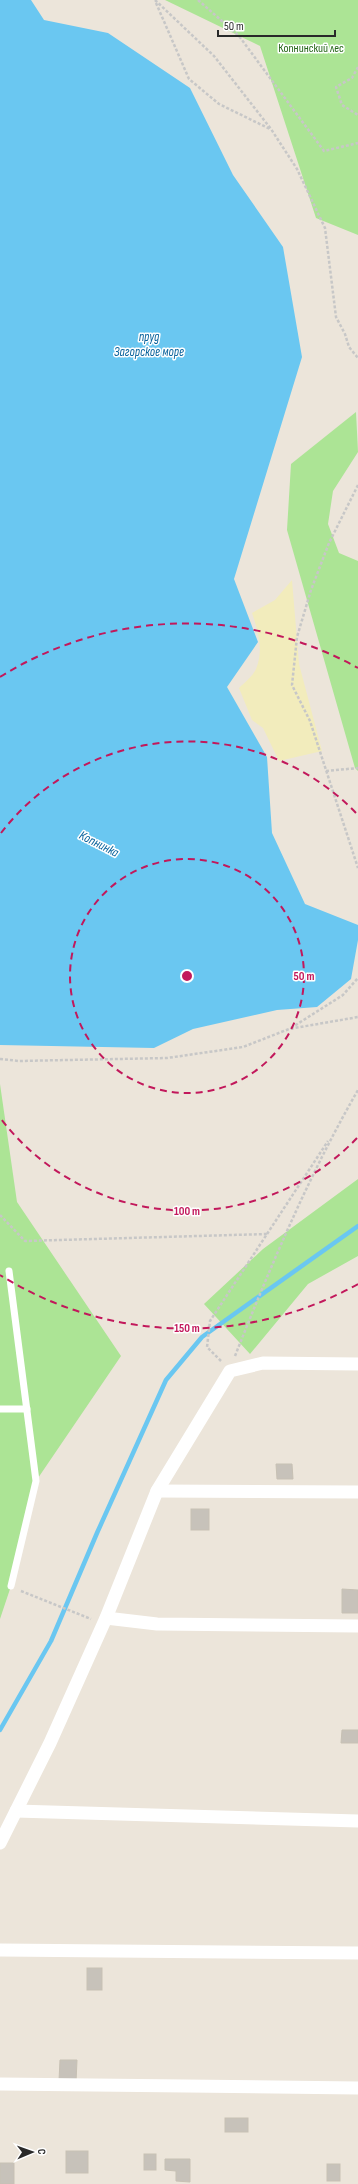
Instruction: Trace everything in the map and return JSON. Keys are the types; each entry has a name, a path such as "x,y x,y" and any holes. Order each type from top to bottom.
{"street":[{"path":"0,1843 50,1743 106,1618 157,1491 230,1371 263,1363 358,1364"},
{"path":"157,1491 358,1492"},
{"path":"106,1618 157,1624 358,1626"},
{"path":"16,1811 358,1821"},
{"path":"0,1950 358,1953"},
{"path":"0,2084 358,2088"}],"lane":[{"path":"9,1271 36,1481 11,1586"},
{"path":"0,1409 27,1409"}],"path":[{"path":"155,0 189,79 219,104 271,129"},
{"path":"155,0 214,56 271,129 297,169 325,228 336,317 345,334 349,347 358,358"},
{"path":"198,0 240,36 324,151 358,143"},
{"path":"358,67 352,78 336,87 342,105 358,115"},
{"path":"358,485 329,543 311,590 296,643 292,685 310,721 358,868"},
{"path":"326,771 358,768"},
{"path":"0,1059 19,1061 167,1058 243,1047 289,1029 343,995 358,978"},
{"path":"289,1029 358,1017"},
{"path":"328,1141 289,1224 230,1371 206,1347 210,1321 328,1141 358,1090"},
{"path":"0,1215 25,1241 268,1234"},
{"path":"11,1586 96,1621 106,1618"}],"green space":[{"name":"Копнинский лес","path":"165,0 358,0 358,235 316,218 260,46"},
{"path":"356,412 358,452 333,491 328,524 339,553 358,561 358,771 355,768 287,530 291,464"},
{"path":"0,1084 17,1202 121,1356 36,1481 11,1586 0,1619"},
{"path":"358,1179 358,1256 308,1284 250,1354 204,1304 263,1249"}],"sand":[{"path":"292,580 299,664 322,751 279,761 263,728 252,720 239,688 253,674 260,655 259,641 252,613 275,600"}],"water":[{"name":"пруд Загорское море","path":"0,0 31,0 44,20 108,33 190,88 233,175 283,247 302,357 234,579 258,642 227,687 267,757 272,833 305,904 358,925 358,940 351,979 317,1007 277,1010 193,1029 154,1048 0,1045"}],"building":[{"path":"276,1464 292,1464 293,1479 277,1479"},
{"path":"191,1509 209,1509 209,1530 191,1530"},
{"path":"342,1589 358,1590 358,1613 342,1613"},
{"path":"342,1730 358,1730 358,1743 341,1743"},
{"path":"87,1968 102,1968 102,1990 87,1990"},
{"path":"60,2060 77,2060 76,2082 59,2081"},
{"path":"225,2118 248,2118 248,2132 225,2132"},
{"path":"66,2151 88,2151 88,2173 66,2173"},
{"path":"144,2154 156,2154 156,2170 144,2170"},
{"path":"165,2159 190,2159 190,2182 176,2181 176,2171 165,2170"},
{"path":"0,2163 14,2163 14,2184 0,2184"},
{"path":"327,2164 340,2164 340,2181 327,2181"}],"waterway":[{"path":"0,1730 51,1641 97,1533 166,1380 202,1337 358,1226"}],"water label":[{"name":"Копнинка","path":"99,844"}]}
